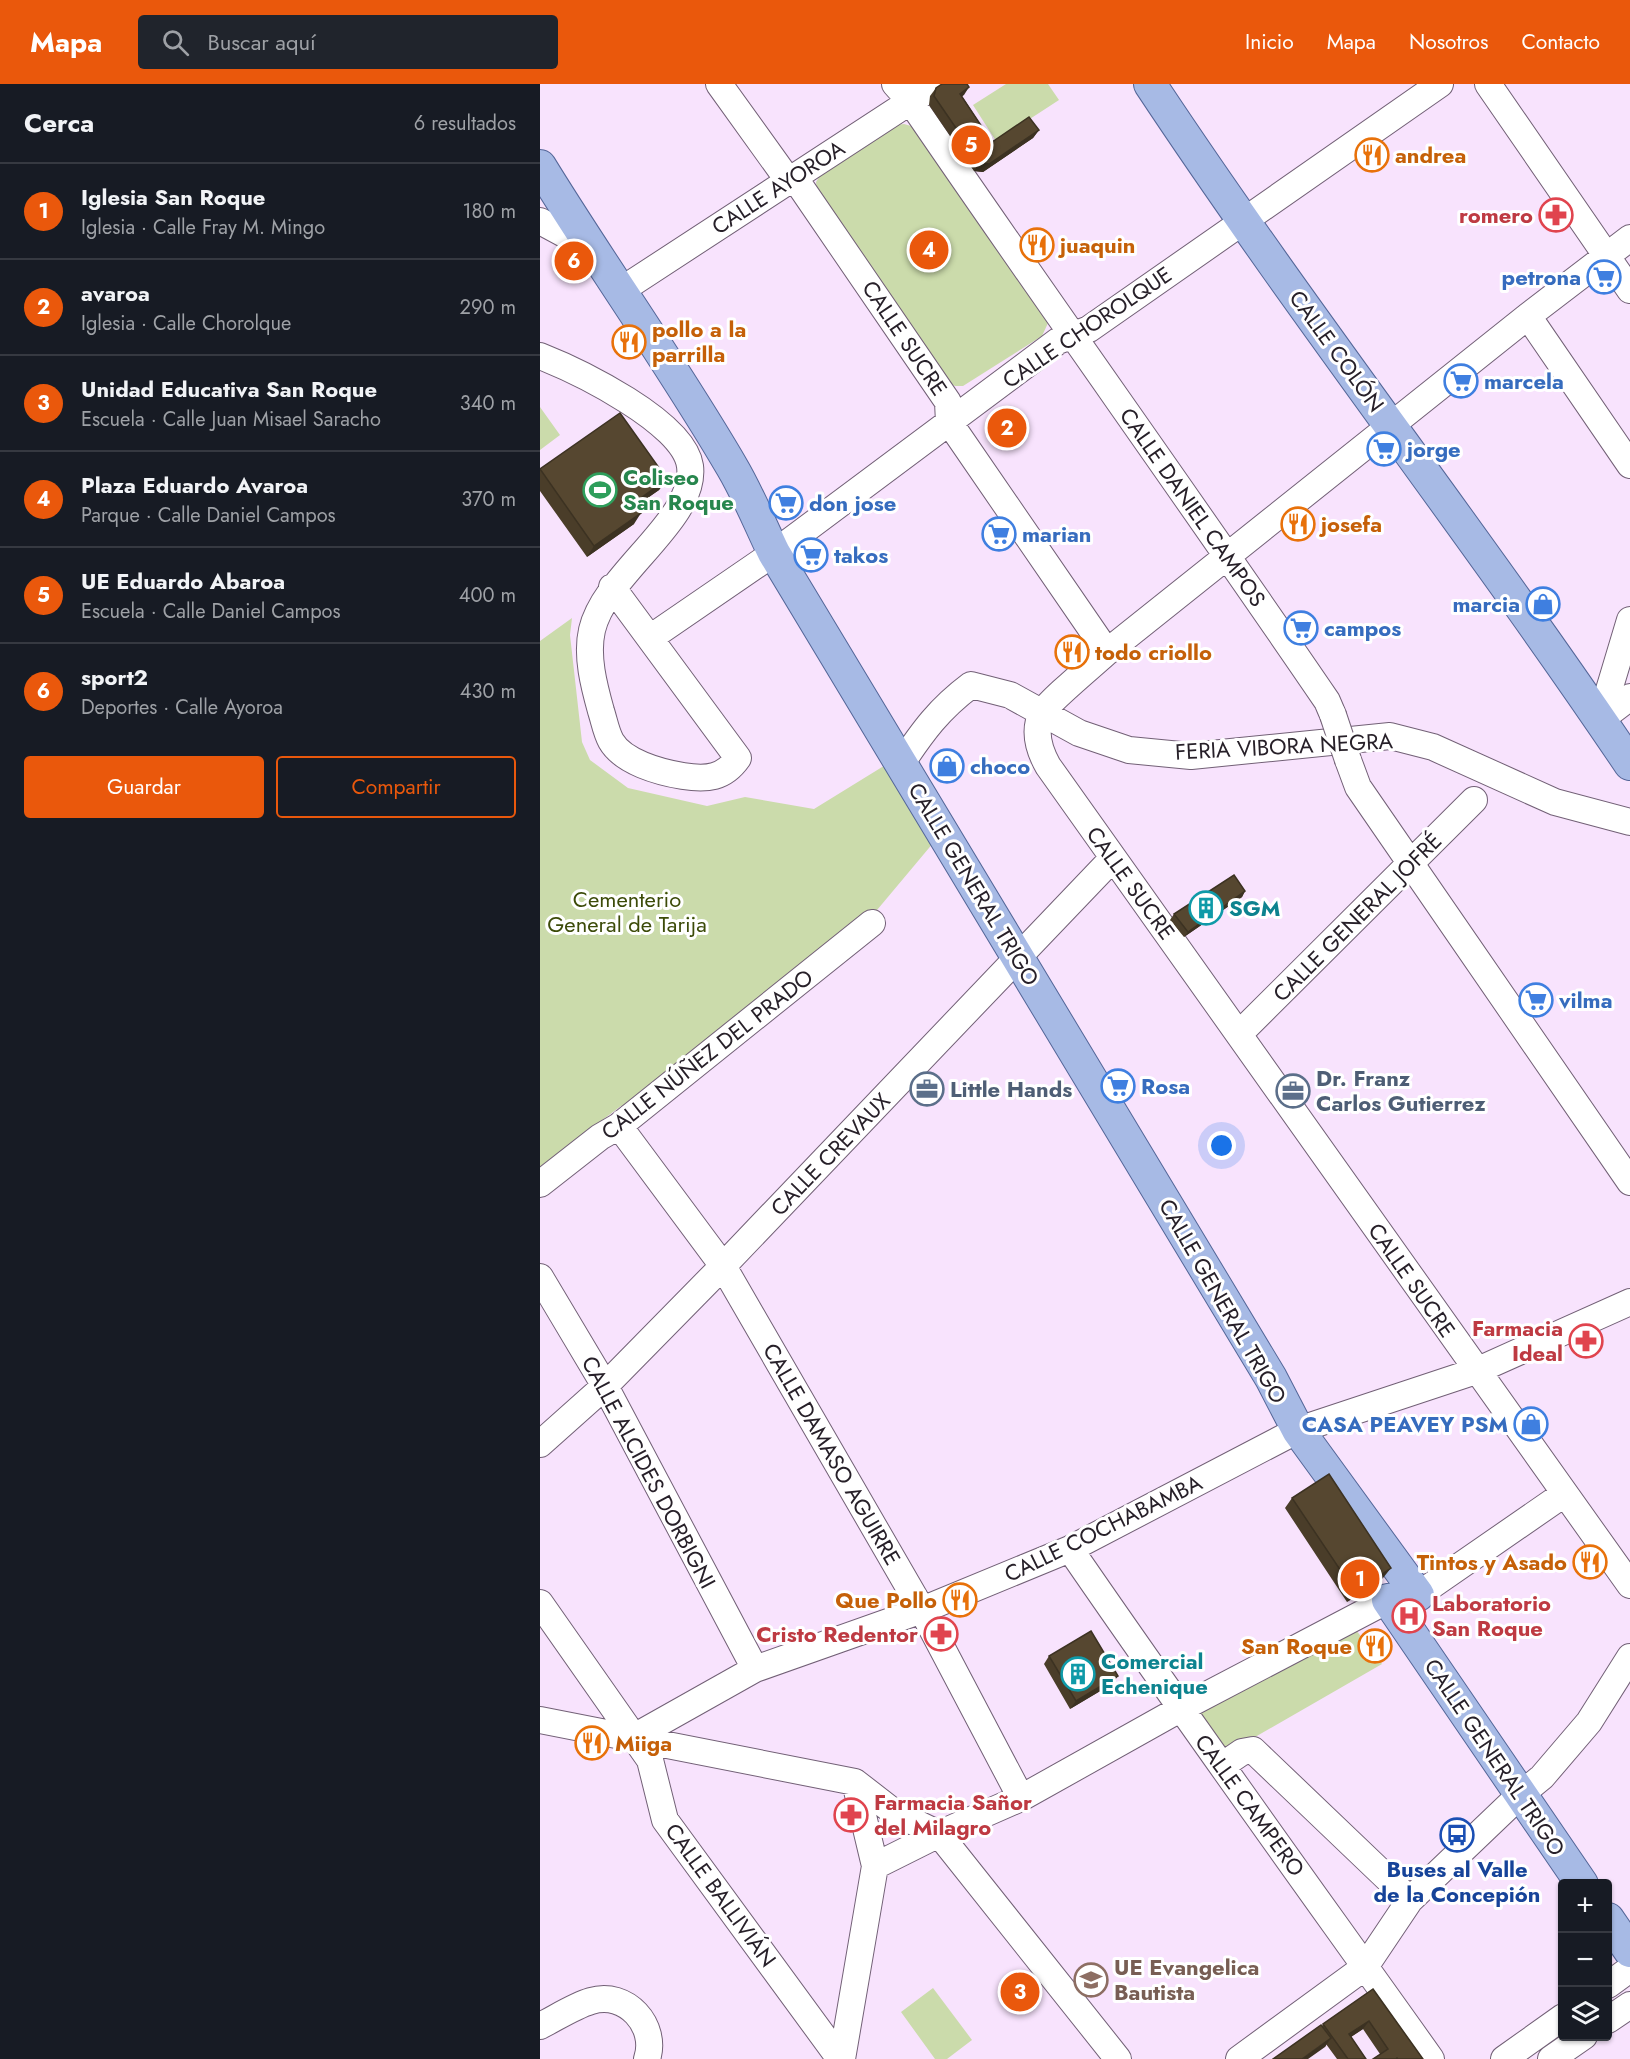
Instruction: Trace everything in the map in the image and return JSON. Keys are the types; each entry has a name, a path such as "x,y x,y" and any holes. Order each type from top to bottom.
{"main road":[{"name":"CALLE COLÓN","path":"1150,84 1307,311 1392,426 1630,764"},
{"name":"CALLE GENERAL TRIGO","path":"540,166 590,248 675,372 733,469 774,553 1272,1378 1298,1430 1418,1595"},
{"path":"1388,1600 1418,1595"},
{"name":"CALLE GENERAL TRIGO","path":"1388,1600 1579,1879"},
{"path":"1612,1925 1630,1951"}],"street":[{"name":"CALLE SUCRE","path":"719,84 791,178 948,402 948,422 1107,652"},
{"name":"CALLE AYOROA","path":"620,291 791,178 903,93 937,84"},
{"name":"CALLE CHOROLQUE","path":"650,638 774,553 1058,341 1089,329 1440,84"},
{"path":"1488,84 1630,290"},
{"name":"CALLE DANIEL CAMPOS","path":"903,93 1228,555 1327,701 1358,787 1630,1182"},
{"path":"540,221 590,248"},
{"path":"1043,711 1107,652 1528,316 1630,238"},
{"path":"1528,316 1630,465"},
{"path":"540,356 565,366 648,413 680,442 690,465 688,491 673,516 612,587 592,629 590,652 595,688 610,740 619,752 671,774 690,777 717,776 728,772 738,758 612,587"},
{"path":"1600,720 1630,620"},
{"name":"FERIA VIBORA NEGRA","path":"902,764 932,719 947,703 971,686 1010,694 1079,733 1129,750 1191,756 1390,736 1433,747 1555,802 1630,822"},
{"path":"1600,720 1630,698"},
{"name":"CALLE SUCRE","path":"1043,711 1038,734 1040,752 1476,1371 1630,1585"},
{"name":"CALLE GENERAL JOFRÉ","path":"1239,1034 1474,801"},
{"name":"CALLE CREVAUX","path":"540,1444 605,1386 723,1266 1113,858"},
{"name":"CALLE NÚÑEZ DEL PRADO","path":"540,1184 600,1137 619,1126 873,923"},
{"name":"CALLE DAMASO AGUIRRE","path":"619,1126 723,1266 922,1610 1021,1798"},
{"name":"CALLE ALCIDES DORBIGNI","path":"540,1277 605,1386 755,1669"},
{"name":"CALLE COCHABAMBA","path":"634,1737 755,1669 922,1610 1070,1549 1298,1430 1476,1371 1630,1302"},
{"path":"1418,1595 1564,1494"},
{"name":"CALLE CAMPERO","path":"1070,1549 1180,1709 1223,1765 1431,2059"},
{"path":"875,1866 939,1834 1021,1798 1180,1709 1388,1600"},
{"name":"CALLE BALLIVIÁN","path":"540,1603 650,1760 665,1820 841,2059"},
{"path":"1239,2059 1365,1967 1410,1900 1520,1795 1542,1777 1589,1722 1630,1657"},
{"path":"540,1720 855,1782 894,1813 939,1834 1118,2059"},
{"path":"1223,1765 1242,1752 1253,1750 1410,1900"},
{"path":"841,2059 875,1866 855,1782"},
{"path":"1612,1982 1630,1969"},
{"path":"540,2026 591,2001 605,1998 619,2002 643,2019 650,2036 647,2059"},
{"path":"1612,2017 1630,2005"},
{"path":"1504,2059 1558,2021"},
{"path":"1551,2059 1578,2041"}],"green space":[{"path":"1006,84 1048,84 1059,100 996,141 973,105"},
{"path":"897,125 911,126 917,132 1047,315 1048,323 1042,336 963,386 955,386 948,382 817,192 816,182 821,174"},
{"path":"540,407 560,435 540,450"},
{"name":"Cementerio General de Tarija","path":"572,618 570,635 582,742 590,760 628,788 707,806 745,797 814,809 887,764 934,842 872,916 627,1112 621,1106 540,1167 540,641"},
{"path":"1353,1626 1382,1664 1222,1756 1193,1707"},
{"path":"933,1988 972,2040 947,2059 935,2059 901,2012"}],"building":[{"path":"942,84 967,84 969,87 960,94 992,142 1029,117 1039,130 989,164 980,163 934,96 936,88"},
{"name":"Coliseo San Roque","path":"620,413 667,479 634,503 641,513 594,546 540,469"},
{"name":"SGM","path":"1234,875 1245,891 1188,932 1174,914"},
{"path":"1329,1474 1391,1568 1355,1592 1292,1498"},
{"name":"Comercial Echenique","path":"1091,1631 1118,1676 1076,1701 1049,1656"},
{"path":"1373,1989 1423,2059 1373,2059 1388,2049 1369,2021 1349,2034 1366,2059 1348,2059 1323,2024"},
{"path":"1321,2025 1331,2038 1302,2059 1273,2059"}],"place":[{"name":"UE Eduardo Abaroa","path":"971,145"},
{"name":"andrea","path":"1372,155"},
{"name":"romero","path":"1556,215"},
{"name":"juaquin","path":"1037,245"},
{"name":"Plaza Eduardo Avaroa","path":"929,250"},
{"name":"sport2","path":"574,261"},
{"name":"petrona","path":"1604,277"},
{"name":"pollo a la parrilla","path":"629,342"},
{"name":"marcela","path":"1461,381"},
{"name":"avaroa","path":"1007,428"},
{"name":"jorge","path":"1384,449"},
{"name":"Coliseo San Roque","path":"600,490"},
{"name":"don jose","path":"786,503"},
{"name":"josefa","path":"1298,524"},
{"name":"marian","path":"999,534"},
{"name":"takos","path":"811,555"},
{"name":"marcia","path":"1543,604"},
{"name":"campos","path":"1301,628"},
{"name":"todo criollo","path":"1072,652"},
{"name":"choco","path":"947,766"},
{"name":"SGM","path":"1206,908"},
{"name":"vilma","path":"1536,1000"},
{"name":"Rosa","path":"1118,1086"},
{"name":"Little Hands","path":"927,1089"},
{"name":"Dr. Franz Carlos Gutierrez","path":"1293,1091"},
{"name":"Farmacia Ideal","path":"1586,1341"},
{"name":"CASA PEAVEY PSM","path":"1531,1424"},
{"name":"Tintos y Asado","path":"1590,1562"},
{"name":"Iglesia San Roque","path":"1360,1579"},
{"name":"Que Pollo","path":"960,1600"},
{"name":"Laboratorio San Roque","path":"1409,1616"},
{"name":"Cristo Redentor","path":"941,1634"},
{"name":"San Roque","path":"1375,1646"},
{"name":"Comercial Echenique","path":"1078,1674"},
{"name":"Miiga","path":"592,1743"},
{"name":"Farmacia Sañor del Milagro","path":"851,1815"},
{"name":"Buses al Valle de la Concepión","path":"1457,1835"},
{"name":"UE Evangelica Bautista","path":"1091,1980"},
{"name":"Unidad Educativa San Roque","path":"1020,1992"}]}
